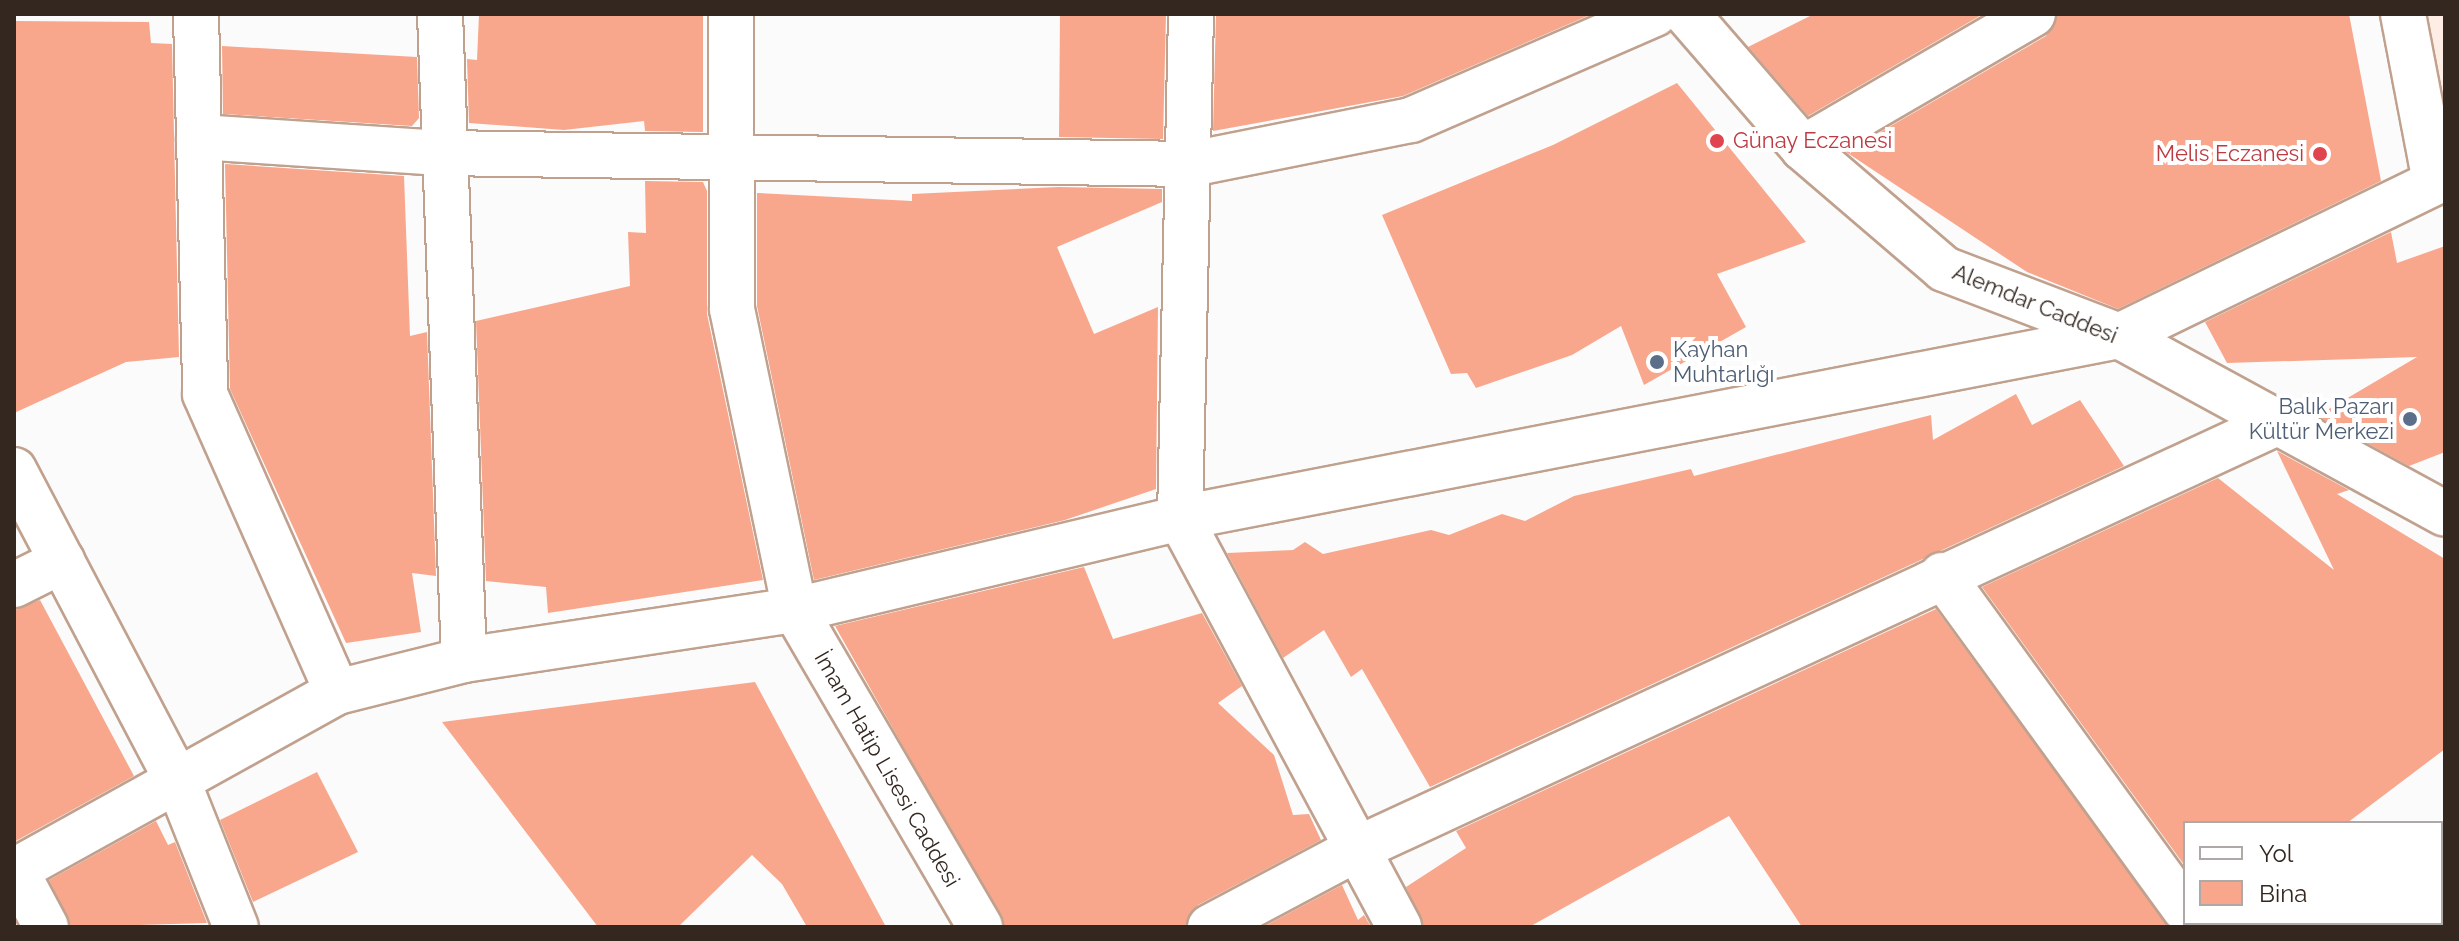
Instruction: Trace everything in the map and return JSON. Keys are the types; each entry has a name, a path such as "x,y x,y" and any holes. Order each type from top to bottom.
{"street":[{"path":"196,14 205,394 337,692"},
{"path":"440,14 441,153 464,660"},
{"name":"İmam Hatip Lisesi Caddesi","path":"731,14 732,309 795,610 980,927"},
{"path":"1191,14 1191,164 1180,518 1399,927"},
{"path":"199,137 441,153 730,160 1191,164 1411,120 1655,14"},
{"name":"Alemdar Caddesi","path":"1687,14 1803,148 1944,269 2119,336 2445,514"},
{"path":"1803,148 2033,14"},
{"path":"46,927 15,869 179,784 337,692 464,660 795,610 1180,518 2119,336 2440,180 2403,14"},
{"path":"1210,927 1357,849 1942,575 2279,422"},
{"path":"14,470 179,784 236,927"},
{"path":"14,585 62,561"},
{"path":"1942,575 2183,906"}],"shaded area":[{"path":"2406,14 2445,14 2445,106 2423,110"}],"building":[{"path":"479,14 703,14 703,132 645,131 644,121 564,130 469,123 467,59 477,60"},
{"path":"1060,14 1166,14 1163,139 1059,137"},
{"path":"1216,14 1592,14 1403,96 1213,131"},
{"path":"1814,14 1983,14 1808,116 1748,47"},
{"path":"2058,14 2349,14 2381,181 2118,309 2027,272 1846,152 2046,36"},
{"path":"14,21 149,22 151,43 172,44 179,357 126,362 14,413"},
{"path":"222,46 417,57 419,118 412,126 223,114"},
{"path":"1677,83 1806,242 1717,274 1746,327 1644,385 1621,326 1572,355 1476,388 1467,373 1451,374 1382,215 1553,145"},
{"path":"225,164 404,176 410,336 427,332 436,576 412,573 421,632 346,643 230,389"},
{"path":"645,181 703,182 707,191 707,314 763,580 548,613 546,587 486,581 476,321 630,286 628,232 646,233"},
{"path":"1058,187 1162,189 1162,202 1057,247 1094,334 1158,307 1156,489 1065,520 814,580 757,306 757,193 912,201 912,194"},
{"path":"2391,232 2397,263 2445,246 2445,452 2409,466 2317,416 2417,357 2227,363 2205,322"},
{"path":"2016,394 2032,425 2080,400 2124,466 1430,787 1362,669 1351,677 1324,630 1283,658 1227,553 1293,550 1305,542 1323,554 1431,530 1449,535 1502,514 1525,521 1574,496 1691,469 1694,476 1931,415 1933,440"},
{"path":"2277,451 2349,490 2337,494 2445,559 2445,749 2350,821 2183,821 2183,863 1982,587 2218,478 2334,570"},
{"path":"1084,567 1113,639 1202,613 1242,686 1218,703 1274,755 1293,815 1309,814 1321,840 1198,905 1185,927 1005,927 835,626"},
{"path":"40,600 134,776 14,842 14,610"},
{"path":"1936,609 2169,927 1802,927 1729,816 1529,927 1424,927 1406,887 1466,848 1456,831"},
{"path":"755,682 886,927 807,927 782,884 752,855 678,927 598,927 442,722"},
{"path":"317,772 358,852 253,902 220,820"},
{"path":"156,821 168,845 175,842 207,923 71,927 49,880"},
{"path":"1342,885 1358,920 1364,915 1371,927 1263,927"}],"place":[{"name":"Günay Eczanesi","path":"1717,141"},
{"name":"Melis Eczanesi","path":"2320,154"},
{"name":"Kayhan Muhtarlığı","path":"1657,362"},
{"name":"Balık Pazarı Kültür Merkezi","path":"2410,419"}]}
